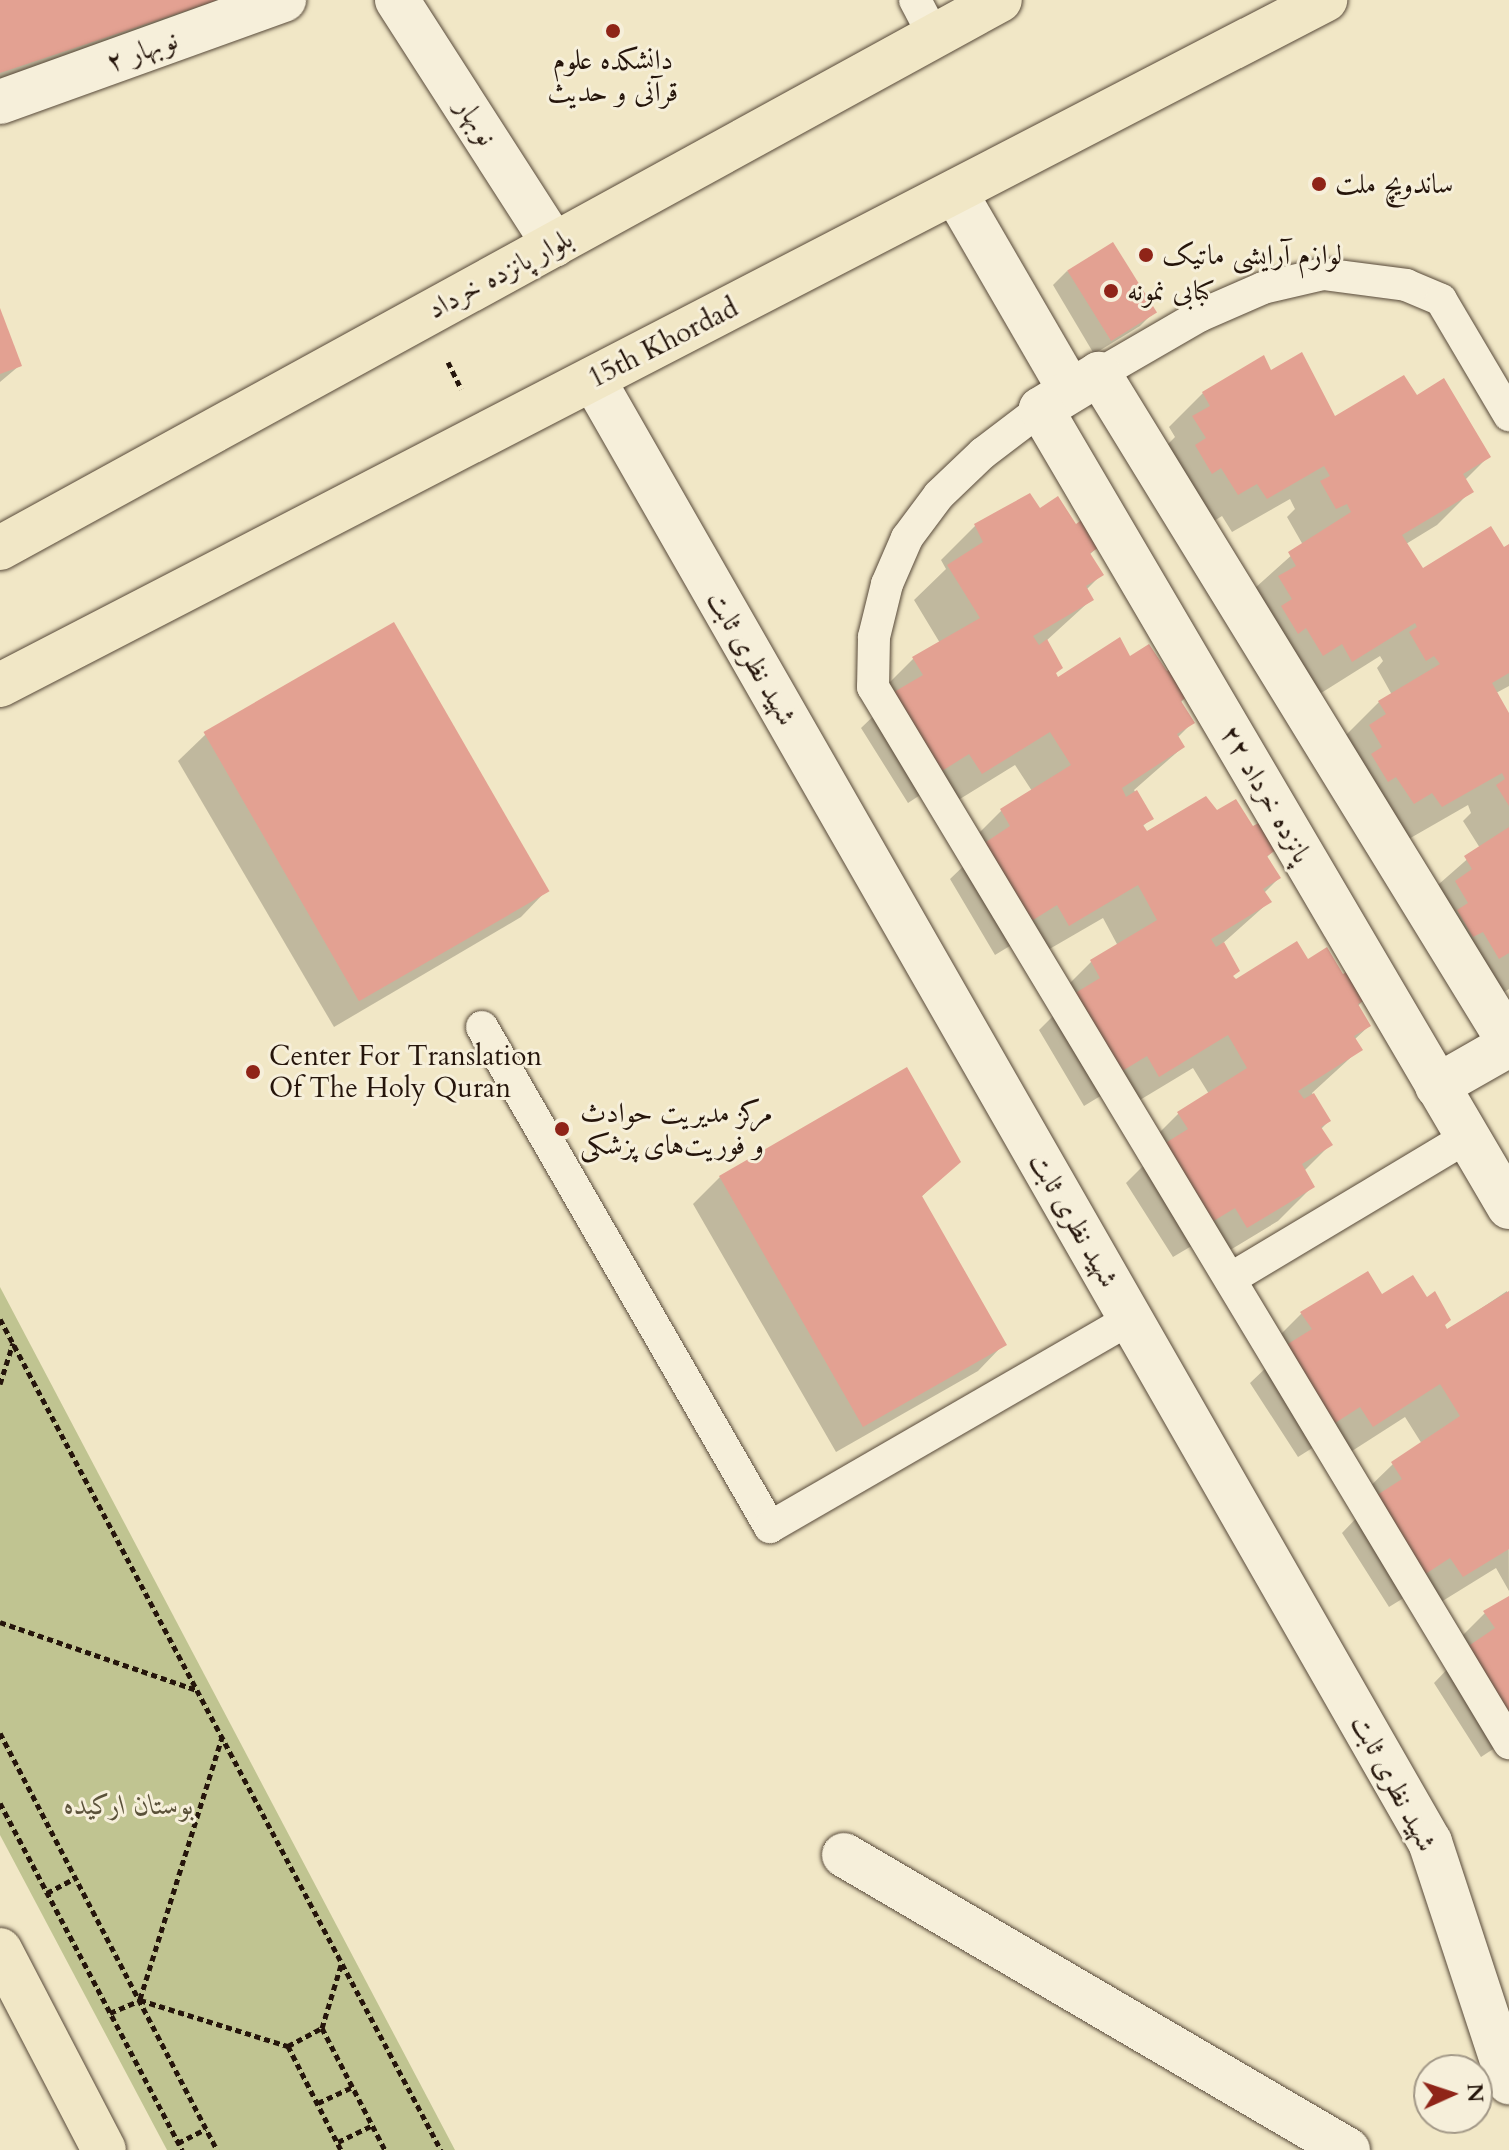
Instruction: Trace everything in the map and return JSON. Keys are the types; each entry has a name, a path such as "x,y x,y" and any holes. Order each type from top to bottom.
{"main road":[{"name":"بلوار پانزده خرداد","path":"0,548 554,245 925,18 1000,0"},
{"name":"15th Khordad","path":"0,685 1325,0"},
{"path":"0,1950 104,2150"}],"street":[{"name":"نوبهار ۲","path":"0,102 284,0"},
{"name":"نوبهار","path":"397,0 554,245"},
{"name":"پانزده خرداد ۲۲","path":"955,192 1070,391 1437,1086 1466,1138 1506,1197"},
{"name":"شهید نظری ثابت","path":"593,379 1430,1842 1509,2082"},
{"name":"پانزده خرداد ۲۲","path":"1070,391 1509,1044"},
{"path":"1437,1086 1509,1044"},
{"path":"844,1855 1348,2150"}],"lane":[{"path":"1509,415 1441,300 1406,285 1323,274 1263,288 1199,316 1070,391 983,453 939,495 907,538 887,584 874,637 873,687 1509,1743"},
{"path":"482,1027 770,1527 1130,1319"},
{"path":"1230,1279 1466,1138"}],"path":[{"path":"425,315 484,435"},
{"path":"0,1319 441,2150"},
{"path":"0,1384 13,1343"},
{"path":"0,1622 197,1690"},
{"path":"0,1733 217,2150"},
{"path":"140,2000 222,1737"},
{"path":"0,1803 182,2150"},
{"path":"47,1893 75,1878"},
{"path":"288,2046 322,2028 342,1964"},
{"path":"110,2013 140,2000 288,2046 341,2150"},
{"path":"322,2028 385,2150"},
{"path":"318,2103 353,2087"},
{"path":"337,2143 373,2125"},
{"path":"178,2143 206,2129"}],"green space":[{"name":"بوستان ارکیده","path":"0,1287 455,2150 167,2150 0,1835"}],"building":[{"path":"0,0 215,0 215,1 0,73"},
{"name":"کبابی نمونه","path":"1113,242 1157,312 1111,341 1067,271"},
{"path":"0,308 22,366 0,374"},
{"path":"1302,352 1335,416 1404,375 1417,395 1444,378 1491,457 1463,474 1474,492 1402,535 1423,568 1491,526 1504,547 1509,544 1509,673 1492,683 1509,713 1509,806 1496,785 1505,779 1502,773 1442,807 1432,793 1414,804 1396,777 1388,782 1371,754 1382,747 1369,725 1386,714 1378,701 1440,664 1434,656 1426,661 1409,632 1417,627 1415,623 1352,662 1342,644 1323,656 1306,628 1298,634 1281,606 1292,599 1278,576 1296,566 1288,552 1351,512 1347,504 1336,509 1320,481 1330,476 1324,466 1267,499 1257,484 1238,495 1221,468 1212,474 1195,445 1206,438 1192,416 1210,406 1202,392 1264,355 1271,370"},
{"path":"1030,493 1040,508 1058,496 1076,524 1084,518 1101,546 1090,553 1104,575 1086,586 1094,600 1033,636 1039,645 1047,639 1063,668 1056,673 1058,677 1120,637 1130,656 1149,644 1167,671 1175,666 1192,693 1181,701 1195,723 1177,734 1185,747 1122,788 1126,797 1137,790 1154,819 1143,825 1147,831 1206,796 1217,810 1236,799 1253,826 1262,821 1279,848 1267,856 1281,878 1263,889 1272,902 1211,939 1216,947 1224,942 1240,971 1233,976 1236,979 1297,941 1308,959 1327,947 1343,974 1353,968 1370,997 1358,1004 1371,1026 1354,1036 1363,1050 1298,1091 1304,1099 1314,1093 1331,1121 1321,1127 1333,1145 1302,1164 1315,1187 1247,1228 1235,1208 1207,1225 1159,1147 1188,1129 1177,1112 1247,1068 1228,1035 1159,1077 1147,1056 1119,1073 1072,995 1100,978 1090,960 1157,920 1138,885 1069,926 1057,905 1030,922 983,844 1010,826 1000,809 1071,765 1050,732 982,774 969,754 942,771 894,692 923,675 912,657 980,618 947,565 983,542 974,524"},
{"path":"394,622 550,891 359,1001 203,732"},
{"path":"1509,827 1509,953 1499,959 1483,932 1473,937 1457,910 1468,903 1455,881 1472,869 1464,856"},
{"path":"907,1067 961,1162 922,1196 1007,1345 863,1427 719,1176"},
{"path":"1368,1271 1382,1294 1413,1275 1427,1297 1435,1291 1451,1320 1445,1325 1447,1329 1509,1291 1509,1549 1463,1577 1450,1558 1424,1575 1374,1497 1402,1479 1391,1462 1460,1416 1440,1384 1373,1427 1360,1407 1332,1425 1283,1347 1312,1329 1300,1312"},
{"path":"1509,1596 1509,1713 1467,1647 1495,1628 1483,1611"}],"place":[{"name":"دانشکده علوم قرآنی و حدیث","path":"613,31"},
{"name":"ساندویچ ملت","path":"1319,184"},
{"name":"لوازم آرایشی ماتیک","path":"1146,255"},
{"name":"کبابی نمونه","path":"1111,291"},
{"name":"Center For Translation Of The Holy Quran","path":"253,1072"},
{"name":"مرکز مدیریت حوادث و فوریت‌های پزشکی","path":"562,1129"}]}
